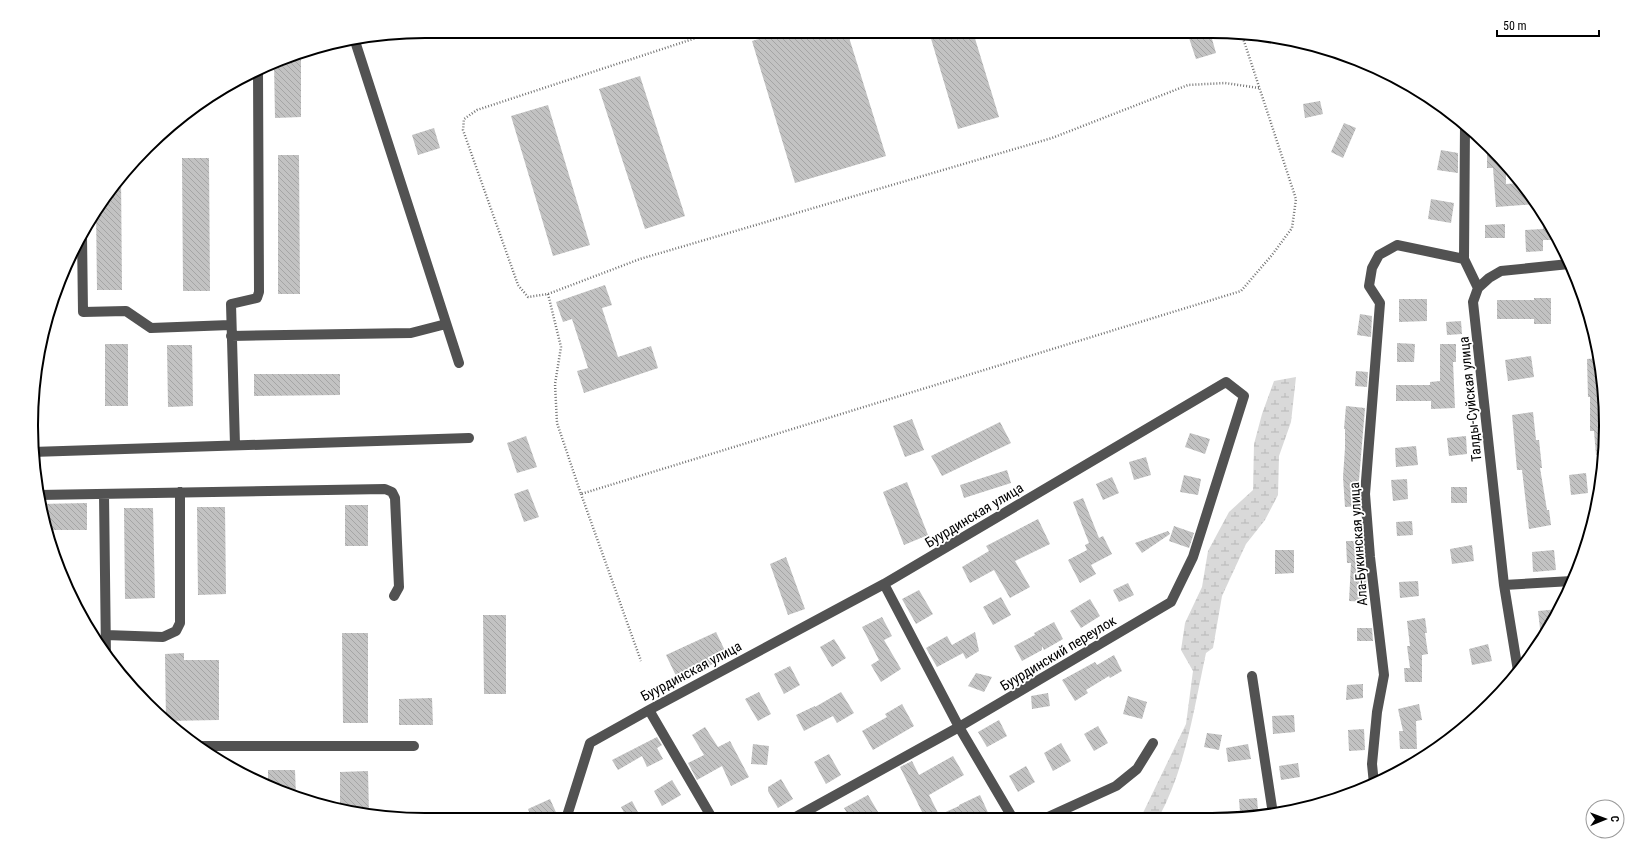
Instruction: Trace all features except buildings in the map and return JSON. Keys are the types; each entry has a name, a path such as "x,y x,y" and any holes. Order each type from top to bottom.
{"street":[{"path":"356,44 459,363"},
{"path":"235,445 230,325 231,304 257,298 259,292 258,76"},
{"path":"1465,132 1464,259 1478,288 1489,278 1501,271 1564,265"},
{"name":"Ала-Букинская улица","path":"1373,778 1372,764 1377,712 1384,675 1370,557 1365,494 1380,303 1369,286 1372,268 1379,255 1397,245 1464,259"},
{"path":"82,246 84,312 126,311 151,328 230,325"},
{"name":"Талды-Суйская улица","path":"1478,288 1473,302 1504,585 1517,664"},
{"path":"231,336 411,333 446,324"},
{"name":"Буурдинская улица","path":"568,813 590,743 884,584 1226,382 1244,396 1193,558 1171,602"},
{"path":"39,452 469,438"},
{"path":"44,495 385,489 392,492 395,498 399,587 394,596"},
{"path":"106,635 163,637 176,631 180,623 180,492"},
{"path":"104,494 106,645"},
{"path":"1504,585 1566,581"},
{"path":"884,584 959,728 1010,813"},
{"name":"Буурдинский переулок","path":"803,813 959,728 1171,602"},
{"path":"1252,676 1272,808"},
{"path":"649,710 709,813"},
{"path":"1057,813 1116,786 1137,770 1153,743"},
{"path":"207,746 414,746"}],"path":[{"path":"696,38 477,110 464,119 463,130 518,285 528,297 548,294 640,259 1052,138 1188,85 1225,83 1259,88"},
{"path":"581,494 1241,291 1272,255 1292,228 1296,199 1243,40"},
{"path":"548,294 561,347 555,384 557,423 641,661"}],"green space":[{"path":"1296,377 1291,422 1279,456 1278,495 1265,520 1246,544 1222,596 1213,648 1206,653 1183,758 1168,798 1161,813 1143,813 1186,724 1193,671 1181,650 1185,623 1202,587 1208,551 1229,512 1253,490 1254,444 1262,414 1274,381"}]}
